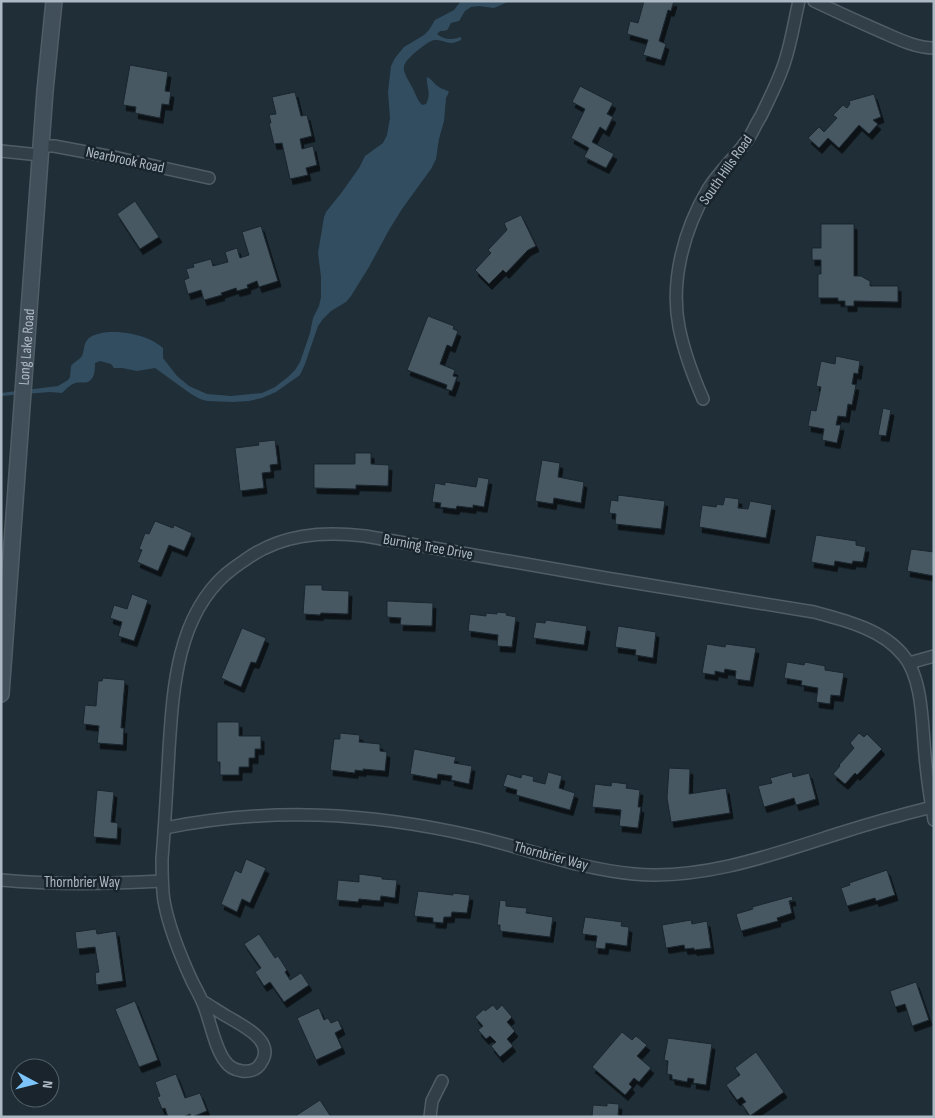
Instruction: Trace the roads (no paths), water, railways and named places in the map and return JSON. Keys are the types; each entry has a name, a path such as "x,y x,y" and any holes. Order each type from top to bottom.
{"main road":[{"name":"Long Lake Road","path":"1,694 48,57 54,1"}],"street":[{"name":"South Hills Road","path":"703,399 685,352 676,303 684,246 708,190 719,173 750,136 771,96 784,64 799,1"},
{"path":"814,1 893,37 927,48 934,48"},
{"name":"Nearbrook Road","path":"1,151 41,151 54,146 209,178"},
{"name":"Burning Tree Drive","path":"202,1001 245,1027 261,1040 265,1054 263,1061 256,1069 251,1071 239,1070 232,1068 226,1062 202,1001 176,943 164,900 162,881 172,704 178,664 189,629 204,599 226,574 260,551 294,538 327,534 365,536 615,580 814,612 839,618 875,633 896,647 909,663 916,680 934,820"},
{"path":"909,663 934,656"},
{"name":"Thornbrier Way","path":"165,828 228,817 273,814 319,814 364,817 408,822 456,832 600,869 656,875 692,872 732,865 932,807"},
{"name":"Thornbrier Way","path":"1,880 77,883 162,881"},
{"path":"430,1117 432,1101 442,1082"}],"water":[{"path":"461,1 510,1 494,8 471,7 465,11 459,21 451,23 447,30 440,31 437,34 448,39 461,37 461,40 450,43 435,40 418,50 407,60 404,72 422,105 426,104 429,97 427,77 439,87 449,92 446,98 444,121 436,159 402,209 351,296 346,302 331,311 318,326 300,375 276,392 262,398 233,402 207,401 191,394 155,368 137,371 114,368 111,364 100,361 95,363 94,374 90,381 75,383 62,393 50,392 1,396 1,393 58,386 70,377 71,366 82,356 87,340 95,335 109,332 133,334 155,342 163,348 163,358 177,376 189,386 207,394 231,396 262,393 275,387 288,377 300,362 313,318 319,306 321,277 318,253 326,212 359,168 365,156 383,143 387,135 390,118 388,92 391,66 404,47 424,35 435,20 454,10"}]}
